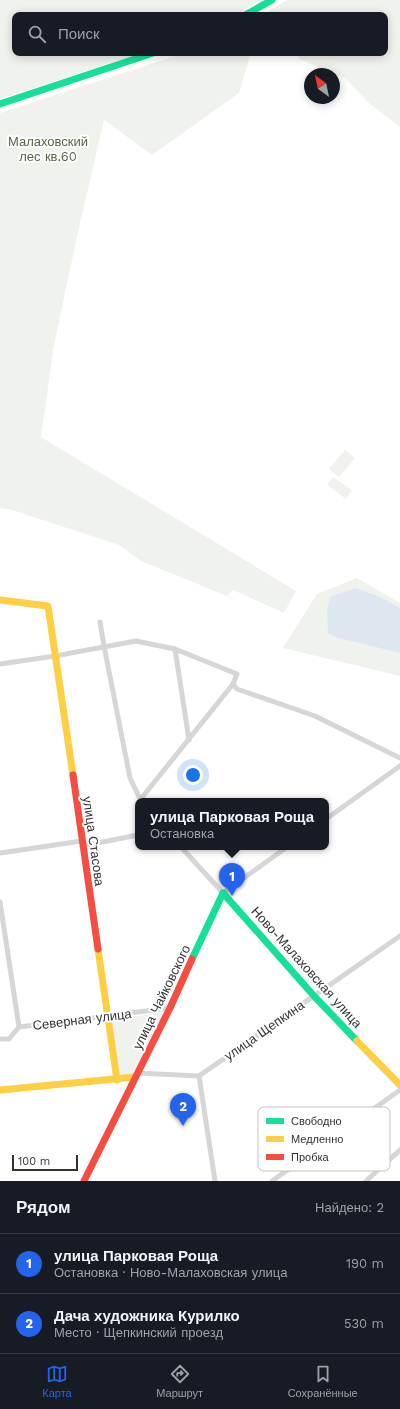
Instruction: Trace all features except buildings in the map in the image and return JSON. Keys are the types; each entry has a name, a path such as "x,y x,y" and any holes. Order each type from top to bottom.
{"street":[{"path":"250,12 272,0"},
{"path":"0,104 144,56"},
{"name":"улица Стасова","path":"0,600 48,606 117,1080"},
{"path":"100,622 130,778 140,798"},
{"path":"0,664 55,656 136,641 175,650 237,674 233,684 143,798"},
{"path":"175,650 189,740"},
{"path":"233,684 237,689 315,716 400,758"},
{"path":"329,817 400,766"},
{"path":"0,854 135,835"},
{"name":"Ново-Малаховская улица","path":"184,850 314,996 400,1085"},
{"name":"улица Чайковского","path":"84,1181 170,1008 223,893 283,850"},
{"path":"0,902 19,1027"},
{"name":"улица Щепкина","path":"199,1076 400,936"},
{"name":"Северная улица","path":"0,1039 9,1039 19,1027 170,1008"},
{"path":"0,1090 117,1080 136,1075 199,1076 215,1181"},
{"path":"376,1107 400,1090"},
{"path":"390,1159 400,1150"},
{"path":"272,1181 286,1171"},
{"path":"366,1181 377,1171"}],"green space":[{"path":"0,0 260,0 241,12 12,12 12,56 133,56 0,99"},
{"path":"287,0 400,0 400,127 370,104 345,78 340,76 340,68 321,68 299,59 298,56 388,56 388,12 267,12"},
{"name":"Малаховский лес кв.60","path":"176,56 250,56 239,93 152,155 104,120 54,345 41,437 296,591 284,613 233,590 227,596 141,561 119,545 9,509 0,508 0,113"},
{"path":"345,450 355,458 339,477 329,469"},
{"path":"333,477 352,490 346,499 327,485"},
{"path":"357,578 400,603 400,676 283,648 317,594"},
{"path":"165,1012 134,1074 119,1076 111,1020"}],"shaded area":[{"path":"355,588 380,597 400,608 400,653 335,637 328,633 327,611 330,597"}],"traffic: fast":[{"path":"250,12 272,0"},
{"path":"0,104 144,56"},
{"path":"192,959 223,893 314,996 357,1041"}],"traffic: slow":[{"path":"0,600 48,606 73,775"},
{"path":"98,949 117,1080"},
{"path":"357,1041 400,1085"},
{"path":"0,1090 135,1077"}],"traffic: jam":[{"path":"73,775 98,949"},
{"path":"84,1181 170,1008 192,959"}],"place":[{"name":"улица Парковая Роща","path":"232,896"},
{"name":"Дача художника Курилко","path":"183,1126"}]}
